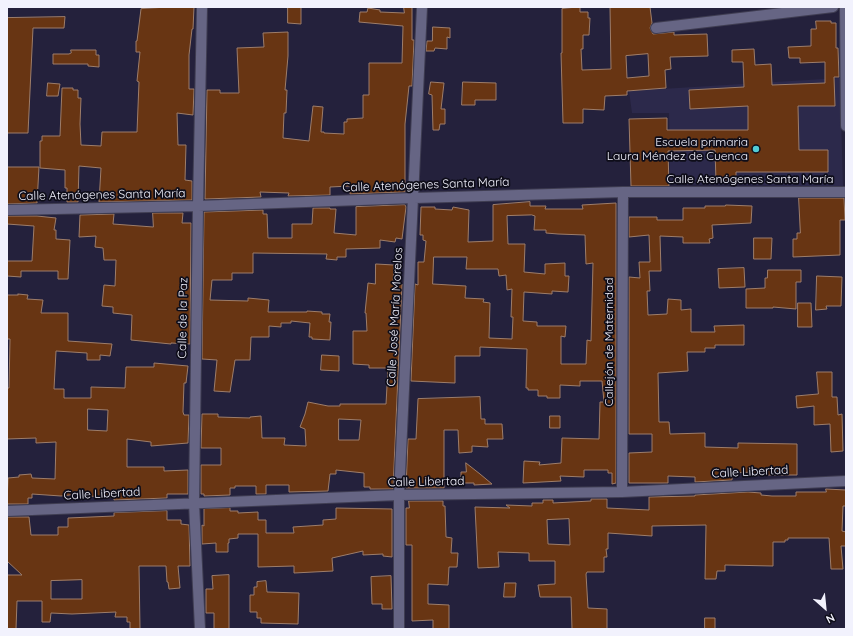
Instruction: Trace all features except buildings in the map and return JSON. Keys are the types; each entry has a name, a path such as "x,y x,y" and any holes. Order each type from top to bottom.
{"street":[{"name":"Calle de la Paz","path":"200,629 194,503 202,7"},
{"name":"Calle José María Morelos","path":"399,629 400,495 422,7"},
{"path":"656,28 833,7"},
{"path":"846,7 846,126"},
{"name":"Calle Atenógenes Santa María","path":"7,210 198,206 622,192 846,192"},
{"name":"Callejón de Maternidad","path":"622,192 622,492"},
{"name":"Calle Libertad","path":"7,511 400,495 622,492 846,481"}],"shaded area":[{"name":"Escuela primaria Laura Méndez de Cuenca","path":"840,78 843,187 670,184 669,113 632,113 629,91"}],"place":[{"name":"Escuela primaria Laura Méndez de Cuenca","path":"756,149"}]}
